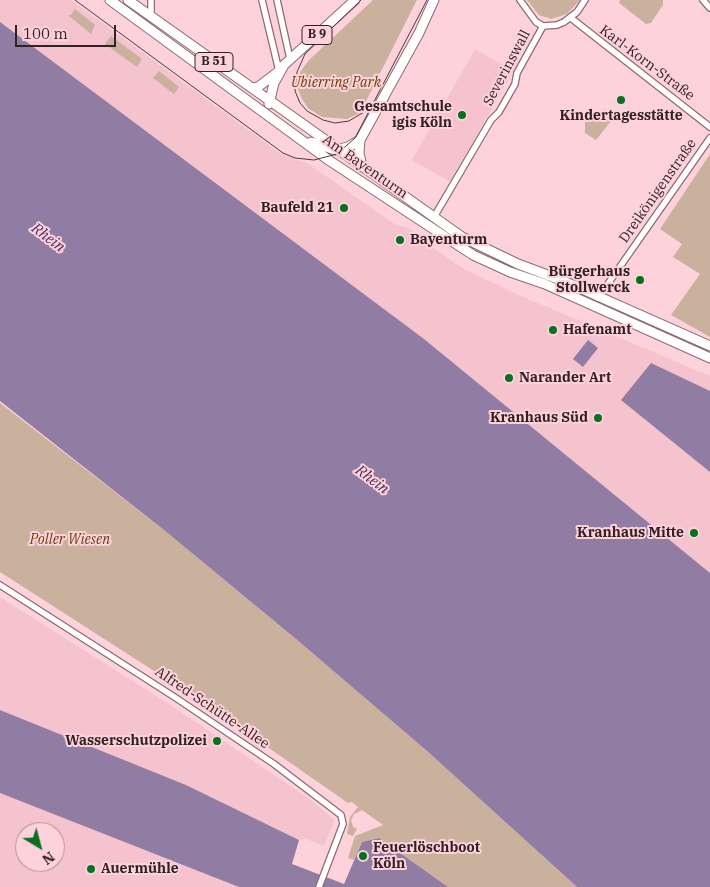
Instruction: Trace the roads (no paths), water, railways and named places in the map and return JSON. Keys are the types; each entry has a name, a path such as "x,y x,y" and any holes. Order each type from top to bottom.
{"main road":[{"name":"Am Bayenturm","path":"110,0 274,118 330,161 404,212 473,255 493,265 545,284 710,358"},
{"path":"128,0 151,16"},
{"name":"B 9","path":"252,88 258,88 279,71 355,0"},
{"path":"354,177 354,171 363,167 358,153 360,140 419,32 434,0"},
{"name":"B 51","path":"151,16 270,99"},
{"name":"B 9","path":"274,118 269,106 279,71"},
{"name":"Am Bayenturm","path":"270,99 434,217"},
{"path":"302,139 326,149 339,149 360,140"},
{"path":"404,212 404,205 411,202"},
{"name":"B 51","path":"434,217 477,246 710,346"}],"street":[{"path":"128,0 133,0"},
{"path":"150,0 151,16"},
{"path":"262,0 279,71"},
{"path":"277,0 290,59"},
{"path":"520,0 536,22 543,26"},
{"path":"571,18 585,0"},
{"path":"702,0 710,8"},
{"name":"Severinswall","path":"434,217 491,120 500,112 515,84 517,73 543,26 557,25 571,18"},
{"name":"Karl-Korn-Straße","path":"571,18 710,127"},
{"name":"Dreikönigenstraße","path":"593,307 598,297 710,138"},
{"name":"Alfred-Schütte-Allee","path":"0,585 176,698 274,764 338,813 342,818 343,824 319,887"}],"water":[{"name":"Rhein","path":"0,22 424,339 710,573 710,887 577,887 427,751 296,639 164,530 0,401"},
{"path":"588,340 598,348 583,367 573,359"},
{"path":"651,363 710,391 710,472 621,400"},
{"path":"0,710 186,785 299,840 292,864 344,884 362,842 379,838 448,887 239,887 0,793"}],"tram line":[{"path":"75,0 283,153 295,158 314,160 337,154 355,138 427,0"},
{"path":"361,0 305,54 297,72 295,91 300,103 307,111 323,120 335,123 349,121 369,109"}],"place":[{"name":"Kindertagesstätte","path":"621,100"},
{"name":"Gesamtschule igis Köln","path":"462,115"},
{"name":"Baufeld 21","path":"344,208"},
{"name":"Bayenturm","path":"400,240"},
{"name":"Bürgerhaus Stollwerck","path":"640,280"},
{"name":"Hafenamt","path":"553,330"},
{"name":"Narander Art","path":"509,378"},
{"name":"Kranhaus Süd","path":"598,418"},
{"name":"Kranhaus Mitte","path":"694,533"},
{"name":"Wasserschutzpolizei","path":"217,741"},
{"name":"Feuerlöschboot Köln","path":"363,856"},
{"name":"Auermühle","path":"91,869"}],"park label":[{"name":"Ubierring Park","path":"336,83"},
{"name":"Poller Wiesen","path":"70,540"}]}
